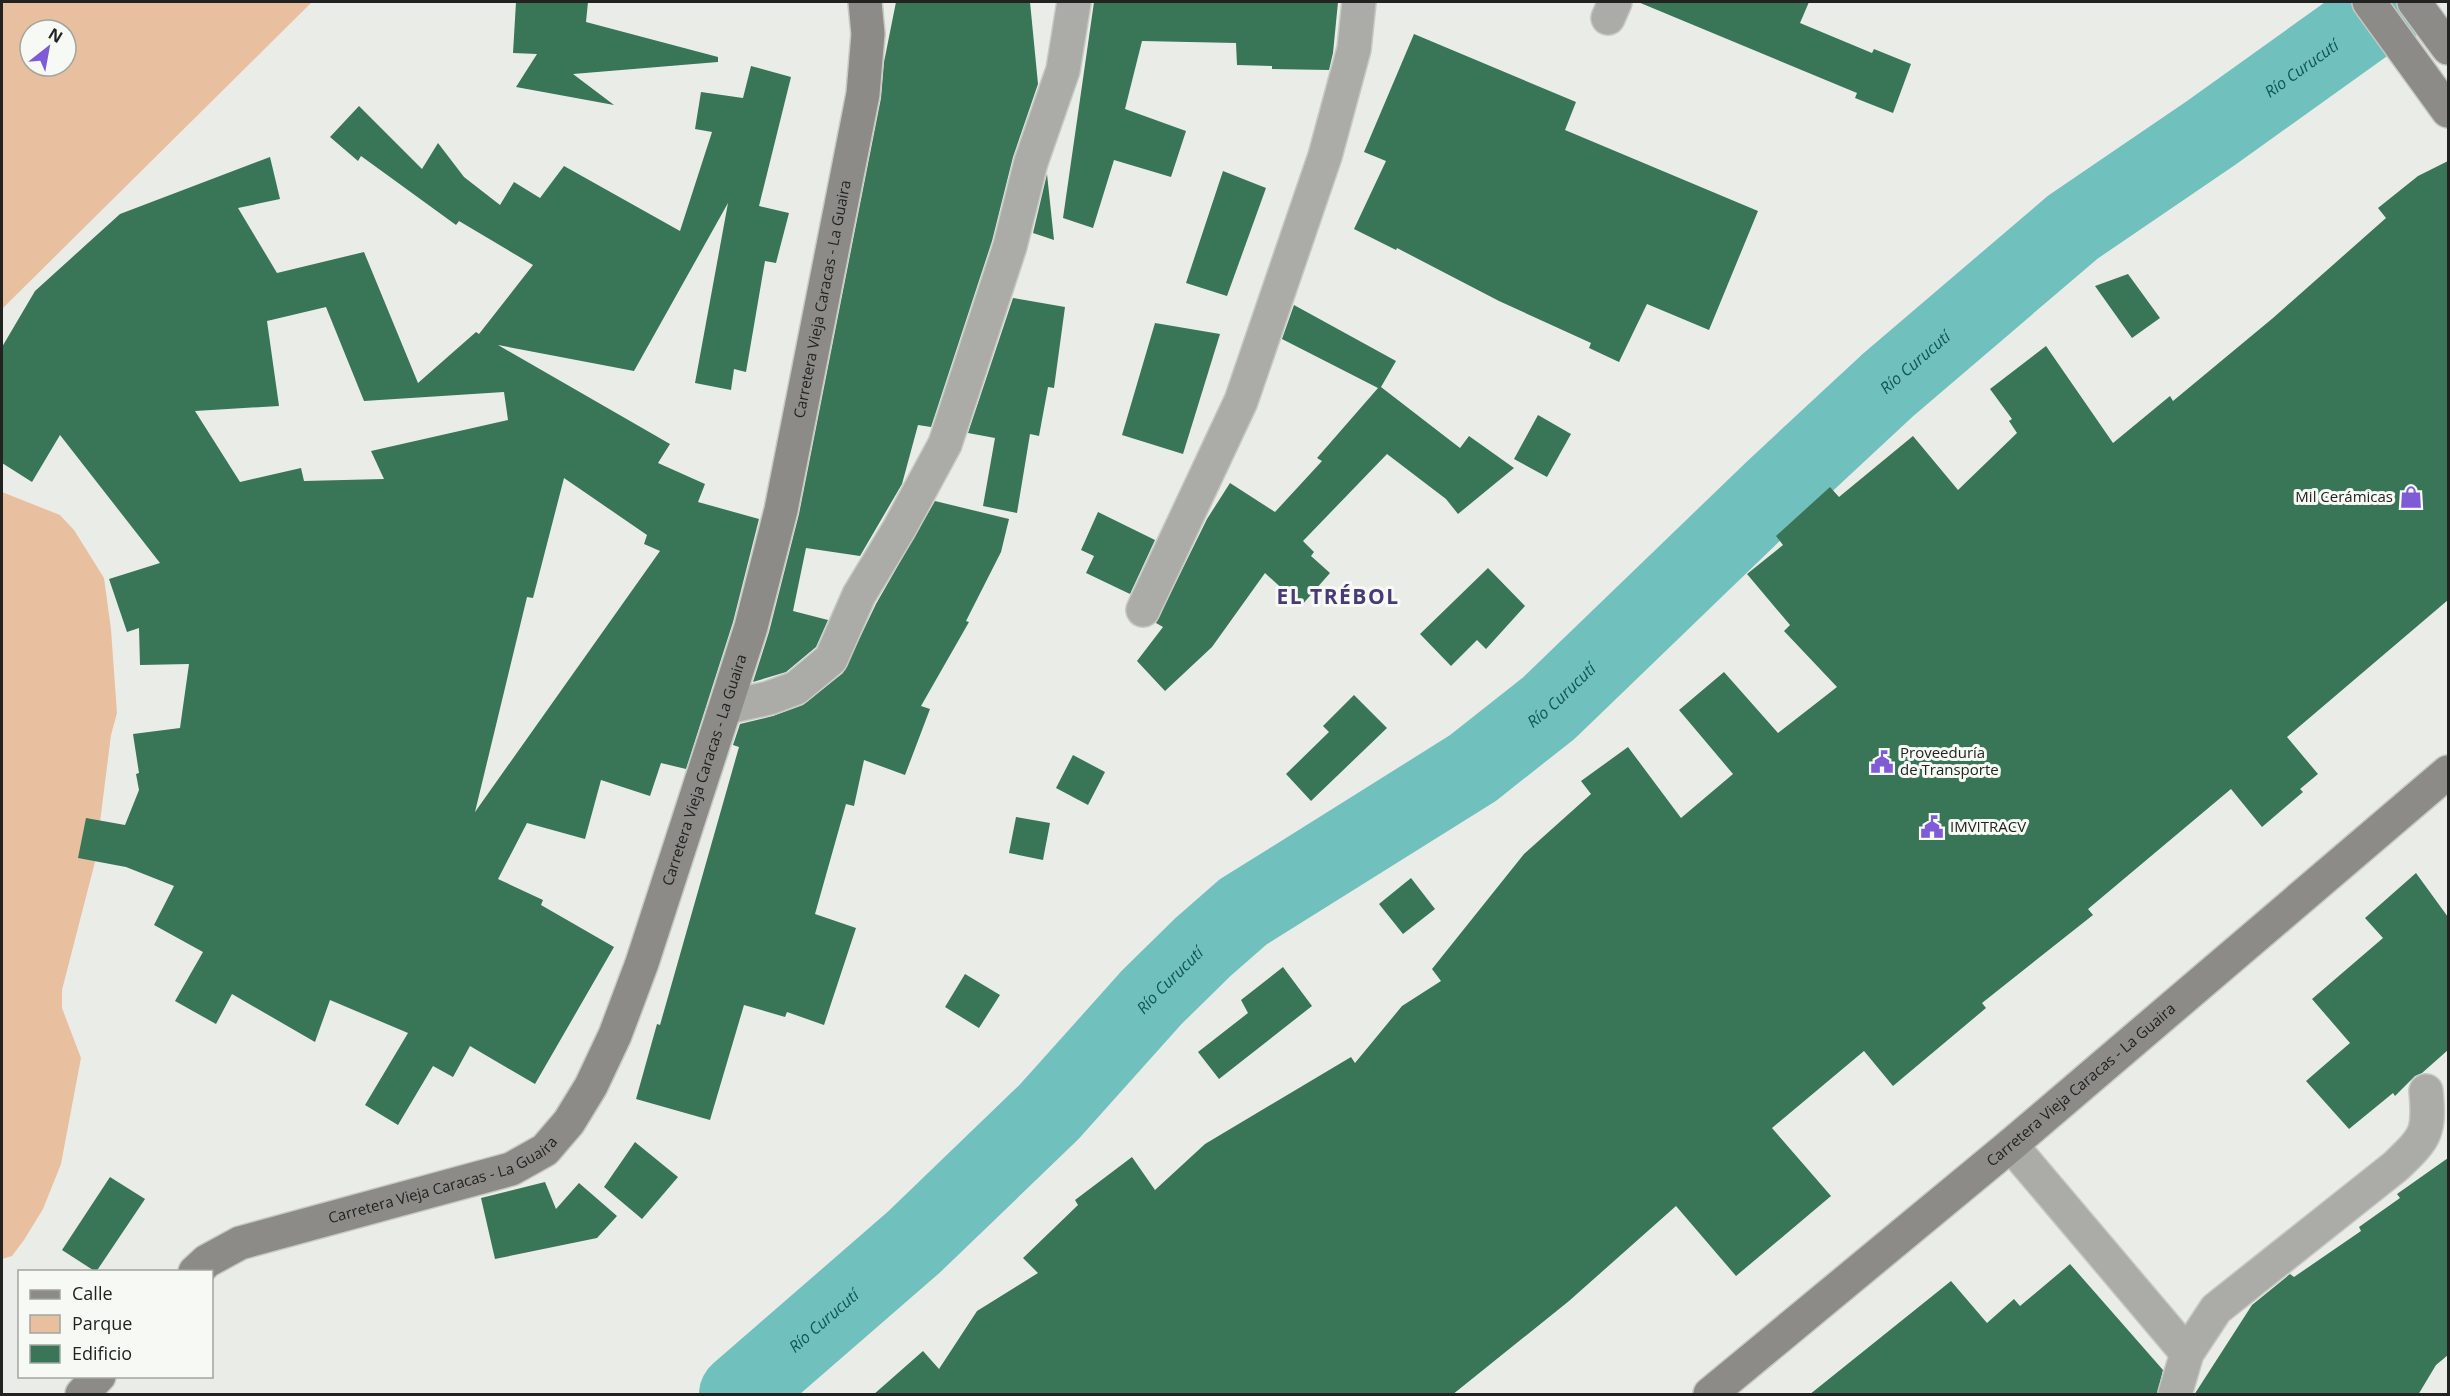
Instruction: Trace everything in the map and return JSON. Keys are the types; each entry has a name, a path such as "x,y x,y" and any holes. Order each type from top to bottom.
{"main road":[{"name":"Carretera Vieja Caracas - La Guaira","path":"197,1270 207,1261 240,1244 511,1169 545,1150 569,1122 591,1086 615,1035 642,963 751,627 781,510 862,94 868,34 865,2"},
{"path":"2369,2 2448,111"},
{"path":"2414,2 2448,48"},
{"name":"Carretera Vieja Caracas - La Guaira","path":"1710,1395 2446,780"},
{"path":"82,1395 98,1378"}],"street":[{"path":"723,714 728,707 769,698 796,688 831,659 860,595 945,444 1010,246 1032,162 1063,70 1074,2"},
{"path":"1143,610 1241,401 1325,156 1354,49 1359,2"},
{"path":"2175,1395 2187,1353 2216,1309 2396,1166 2417,1145 2429,1122 2426,1091"},
{"path":"2011,1145 2187,1353"}],"green space":[{"path":"312,2 2,309 2,3"},
{"path":"2,492 60,515 74,530 104,578 111,629 117,713 111,735 95,862 62,990 62,1008 81,1058 61,1164 43,1209 24,1240 12,1256 2,1259"}],"building":[{"path":"516,2 588,2 586,22 718,57 718,62 573,74 614,105 516,87 537,54 513,53"},
{"path":"896,2 1030,2 1038,84 1013,157 992,241 931,427 918,425 902,484 860,556 806,548 793,611 828,620 816,647 786,672 753,682 769,632 799,514 881,98 884,62"},
{"path":"1094,2 1338,2 1329,70 1272,69 1272,66 1237,65 1236,43 1142,41 1125,109 1186,131 1171,177 1114,160 1093,228 1063,218"},
{"path":"1638,2 1809,2 1800,23 1872,53 1874,49 1911,64 1893,113 1855,98 1857,93"},
{"path":"1414,34 1576,102 1565,130 1758,211 1709,330 1647,304 1619,362 1589,348 1591,343 1499,301 1397,248 1396,250 1354,229 1386,161 1364,152"},
{"path":"751,66 791,77 759,206 789,213 776,263 765,261 746,372 734,369 731,390 695,383 728,203 634,371 498,345 670,444 658,463 705,484 698,502 759,519 733,622 686,769 661,763 650,796 601,780 585,839 527,823 498,879 543,900 541,905 614,947 535,1084 470,1046 453,1077 433,1066 398,1125 365,1105 408,1033 330,1000 315,1042 232,994 216,1024 175,1001 203,952 154,925 174,886 126,867 78,858 86,818 125,825 139,790 136,774 139,773 133,734 180,728 189,664 140,665 139,628 127,632 109,579 160,563 60,435 32,482 2,463 2,347 35,291 120,214 270,157 280,199 238,208 277,273 364,252 418,383 476,332 479,334 533,265 459,221 456,225 361,156 358,161 330,137 359,106 422,169 438,143 464,177 500,205 514,182 540,198 564,166 680,231 712,132 695,129 701,92 743,98","holes":["326,307 364,401 504,392 508,420 371,451 384,479 304,481 301,468 240,482 195,411 279,406 267,321","564,478 647,535 644,544 660,551 475,812 527,597 533,598"]},
{"path":"2448,161 2448,600 2287,737 2318,774 2300,789 2303,792 2262,827 2231,789 2088,909 2093,915 1982,1003 1986,1008 1893,1086 1864,1051 1772,1128 1831,1196 1736,1276 1676,1206 1569,1301 1452,1395 873,1395 923,1351 939,1369 977,1311 1038,1273 1023,1258 1078,1205 1075,1200 1132,1157 1155,1190 1205,1144 1351,1057 1355,1063 1402,1006 1441,981 1432,969 1524,854 1591,794 1581,781 1628,747 1681,818 1733,774 1679,710 1724,672 1778,733 1837,687 1784,631 1790,625 1747,574 1783,545 1776,536 1830,487 1839,497 1913,436 1958,490 2017,433 2009,421 2012,419 1990,389 2046,346 2113,443 2170,396 2173,401 2273,318 2386,218 2378,208 2418,176"},
{"path":"1223,171 1266,188 1227,296 1186,283"},
{"path":"1047,174 1054,240 1033,233"},
{"path":"2128,274 2160,318 2132,338 2095,286"},
{"path":"1013,298 1065,307 1054,388 1048,387 1039,436 1030,434 1017,513 983,506 995,438 968,433"},
{"path":"1294,305 1396,361 1381,387 1460,448 1469,436 1514,468 1458,514 1446,499 1387,454 1303,541 1314,552 1311,556 1330,573 1301,606 1265,573 1212,647 1165,691 1137,661 1163,627 1156,623 1207,519 1230,483 1275,512 1322,461 1317,458 1378,388 1282,339"},
{"path":"1155,323 1220,334 1183,454 1122,435"},
{"path":"1538,415 1571,434 1547,477 1514,459"},
{"path":"935,501 1009,519 1001,552 966,621 969,622 921,706 930,709 905,775 864,760 854,806 846,804 815,914 856,928 824,1025 787,1012 785,1017 744,1005 710,1120 636,1099 657,1024 660,1025 739,747 733,745 740,724 773,716 803,705 843,673 876,604"},
{"path":"1098,512 1155,540 1130,594 1086,573 1094,556 1081,550"},
{"path":"1488,568 1525,606 1486,649 1477,640 1451,666 1420,634"},
{"path":"1354,695 1387,728 1311,801 1286,774 1329,732 1323,726"},
{"path":"1073,755 1105,772 1088,805 1056,788"},
{"path":"1016,817 1050,823 1043,860 1009,853"},
{"path":"2416,873 2448,917 2448,1050 2422,1073 2415,1076 2395,1096 2393,1093 2349,1129 2306,1081 2350,1043 2312,999 2383,938 2365,918"},
{"path":"1411,878 1435,909 1403,934 1379,904"},
{"path":"1283,967 1312,1006 1219,1079 1198,1052 1248,1013 1241,1000"},
{"path":"965,974 1000,995 979,1028 945,1007"},
{"path":"635,1142 678,1177 642,1219 604,1187"},
{"path":"2448,1158 2448,1355 2436,1365 2418,1395 2194,1395 2252,1305 2290,1274 2294,1277 2361,1231 2359,1227 2400,1198 2397,1194"},
{"path":"110,1177 145,1199 97,1270 93,1270 62,1250"},
{"path":"545,1182 556,1209 579,1183 617,1216 597,1238 495,1259 481,1198"},
{"path":"2070,1264 2163,1370 2157,1395 1809,1395 1951,1281 1987,1323 2014,1299 2020,1306"}],"waterway":[{"name":"Río Curucutí","path":"739,1394 914,1242 1049,1112 1152,997 1243,912 1473,768 1549,708 1775,490 1888,385 2073,227 2211,133 2394,2"}],"place":[{"name":"Mil Cerámicas","path":"2411,497"},
{"name":"Proveeduría de Transporte","path":"1882,762"},
{"name":"IMVITRACV","path":"1932,827"}],"district":[{"name":"EL TRÉBOL","path":"1338,597"}]}
